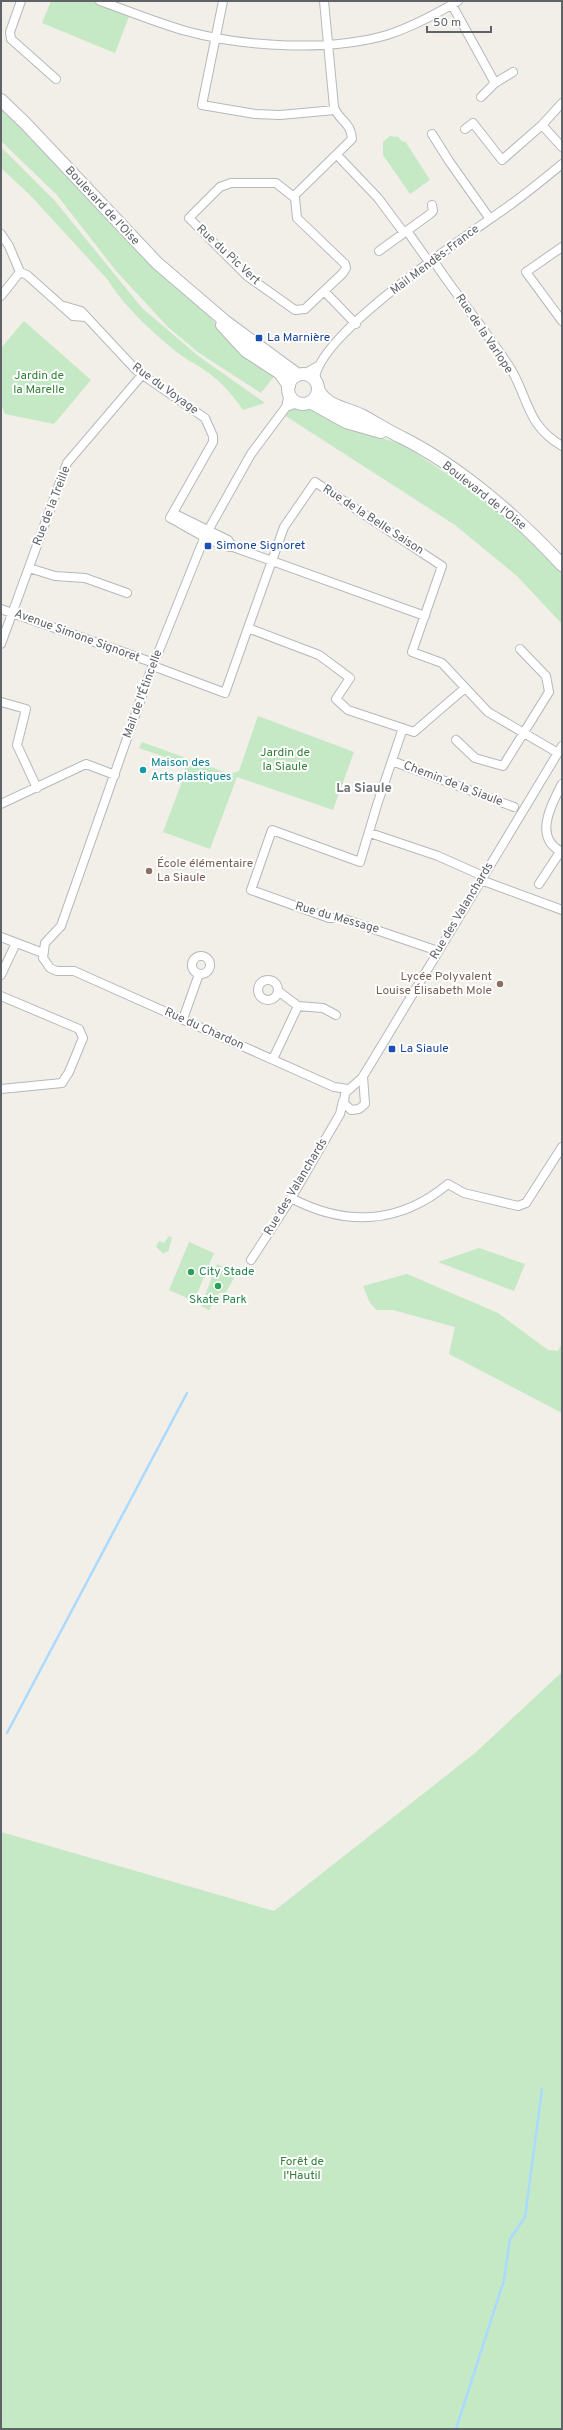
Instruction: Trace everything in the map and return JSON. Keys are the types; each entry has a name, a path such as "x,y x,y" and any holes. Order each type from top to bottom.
{"main road":[{"name":"Boulevard de l'Oise","path":"1,100 38,136 139,246 208,307 301,374"},
{"name":"Boulevard de l'Oise","path":"208,307 240,346 280,373 292,394"},
{"path":"301,374 317,385 317,395 310,402 292,394 293,378 301,374"},
{"name":"Boulevard de l'Oise","path":"317,385 332,403 362,416 447,466 481,491 526,528 562,565"},
{"name":"Boulevard de l'Oise","path":"310,402 352,424 400,437"}],"street":[{"path":"21,1 10,32 10,39 56,79"},
{"path":"100,1 110,3 175,28 216,38 273,45 328,43 387,34 455,3 495,83"},
{"path":"223,1 202,105 248,113 280,115 335,110"},
{"path":"294,196 351,141 351,129 335,110 324,1"},
{"path":"481,97 495,83 512,72"},
{"path":"465,129 473,123 502,160 542,125 562,103"},
{"path":"542,125 562,147"},
{"path":"432,134 490,219"},
{"name":"Rue de la Varlope","path":"337,155 378,198 405,232 431,261 510,367 534,419 547,435 562,446"},
{"name":"Mail Mendès-France","path":"301,374 318,366 356,324 431,261 490,219 562,164"},
{"name":"Rue du Pic Vert","path":"276,182 294,196 297,218 346,266 343,273 324,291 305,309 295,310 247,276 189,218 225,184 276,182"},
{"path":"378,251 432,213 432,205"},
{"path":"1,234 9,246 20,272 1,296"},
{"path":"562,247 526,272 562,320"},
{"name":"Rue du Voyage","path":"20,272 27,275 64,306 78,309 142,375 205,418 213,436 213,442 171,515 207,533"},
{"path":"324,291 356,324"},
{"path":"317,385 318,366"},
{"name":"Rue de la Treille","path":"1,644 67,463 142,375"},
{"name":"Mail de l'Étincelle","path":"43,953 45,943 60,926 115,775 153,664 207,533 251,454 286,407 292,394"},
{"name":"Rue de la Belle Saison","path":"248,628 284,527 315,482 442,566 412,652 442,663 488,712 524,733 560,750"},
{"path":"207,533 225,547 233,546 425,616"},
{"path":"29,568 55,576 85,578 127,593"},
{"name":"Avenue Simone Signoret","path":"1,609 153,664 225,693 248,628"},
{"path":"248,628 319,655 350,678 336,699 348,710 414,732 465,688"},
{"path":"456,740 475,758 503,766 549,692 546,676 520,649"},
{"path":"1,702 26,710 17,745 37,788"},
{"path":"403,728 370,833 438,856 482,878 562,910"},
{"name":"Rue des Valanchards","path":"350,1089 363,1076 560,750"},
{"name":"Chemin de la Siaule","path":"392,761 514,807"},
{"path":"1,804 86,764 115,775"},
{"path":"539,884 561,852 548,841 545,828 548,812 562,784"},
{"name":"Rue du Message","path":"370,833 360,862 272,830 251,890 329,918 341,918 438,951"},
{"path":"1,937 43,953"},
{"path":"1,975 16,943"},
{"name":"Rue du Chardon","path":"43,953 46,964 50,968 57,971 74,971 334,1087 350,1089"},
{"path":"183,1019 199,974"},
{"path":"278,991 298,1006 323,1008 336,1015"},
{"path":"1,996 79,1029 83,1038 62,1083 1,1090"},
{"path":"273,1059 298,1006"},
{"path":"340,1114 350,1109 356,1110 363,1106 366,1101 363,1076"},
{"name":"Rue du Chardon","path":"334,1087 343,1099"},
{"path":"350,1109 343,1099 350,1089 359,1088 364,1094"},
{"name":"Rue des Valanchards","path":"251,1260 291,1198 340,1114 343,1099"},
{"path":"291,1198 328,1214 352,1217 379,1217 404,1210 428,1200 448,1184 464,1193 518,1206 526,1203 562,1148"}],"green space":[{"path":"51,1 93,1 130,14 115,53 42,23"},
{"path":"1,107 133,247 208,315 230,340 276,374 261,393 199,353 168,327 117,272 56,194 1,141"},
{"path":"390,136 398,137 403,142 405,141 430,180 410,194 383,155 383,142"},
{"path":"1,147 55,201 142,308 197,355 265,403 243,410 230,393 215,378 182,356 142,321 123,301 108,280 30,195 1,168"},
{"name":"Jardin de la Marelle","path":"24,321 91,380 54,424 5,414 1,404 1,348"},
{"path":"294,408 316,408 367,435 401,443 475,493 518,529 562,573 562,624 517,576 455,525 284,415"},
{"name":"Jardin de la Siaule","path":"258,716 354,752 333,810 237,777 210,849 163,832 186,771 182,763 139,748 142,742 230,774 239,771"},
{"path":"169,1236 172,1238 168,1252 165,1252 164,1254 156,1247 159,1241 164,1243"},
{"name":"City Stade","path":"189,1242 214,1253 194,1301 169,1290"},
{"path":"479,1248 525,1264 514,1291 438,1262"},
{"name":"Skate Park","path":"217,1264 232,1271 234,1278 226,1292 219,1293 209,1310 201,1306"},
{"path":"407,1274 498,1313 548,1350 558,1351 562,1343 562,1413 449,1354 455,1327 393,1310 377,1310 370,1303 363,1286"},
{"name":"Forêt de l'Hautil","path":"562,1672 562,2429 1,2429 1,1832 274,1911 475,1753"}],"waterway":[{"path":"7,1733 187,1393"},
{"path":"456,2429 504,2280 510,2239 525,2217 542,2089"}],"place":[{"name":"La Marnière","path":"259,338"},
{"name":"Simone Signoret","path":"208,546"},
{"name":"Maison des Arts plastiques","path":"143,770"},
{"name":"École élémentaire La Siaule","path":"149,871"},
{"name":"Lycée Polyvalent Louise Élisabeth Mole","path":"500,984"},
{"name":"La Siaule","path":"392,1049"},
{"name":"City Stade","path":"191,1272"},
{"name":"Skate Park","path":"218,1286"}],"district":[{"name":"La Siaule","path":"364,789"}]}
